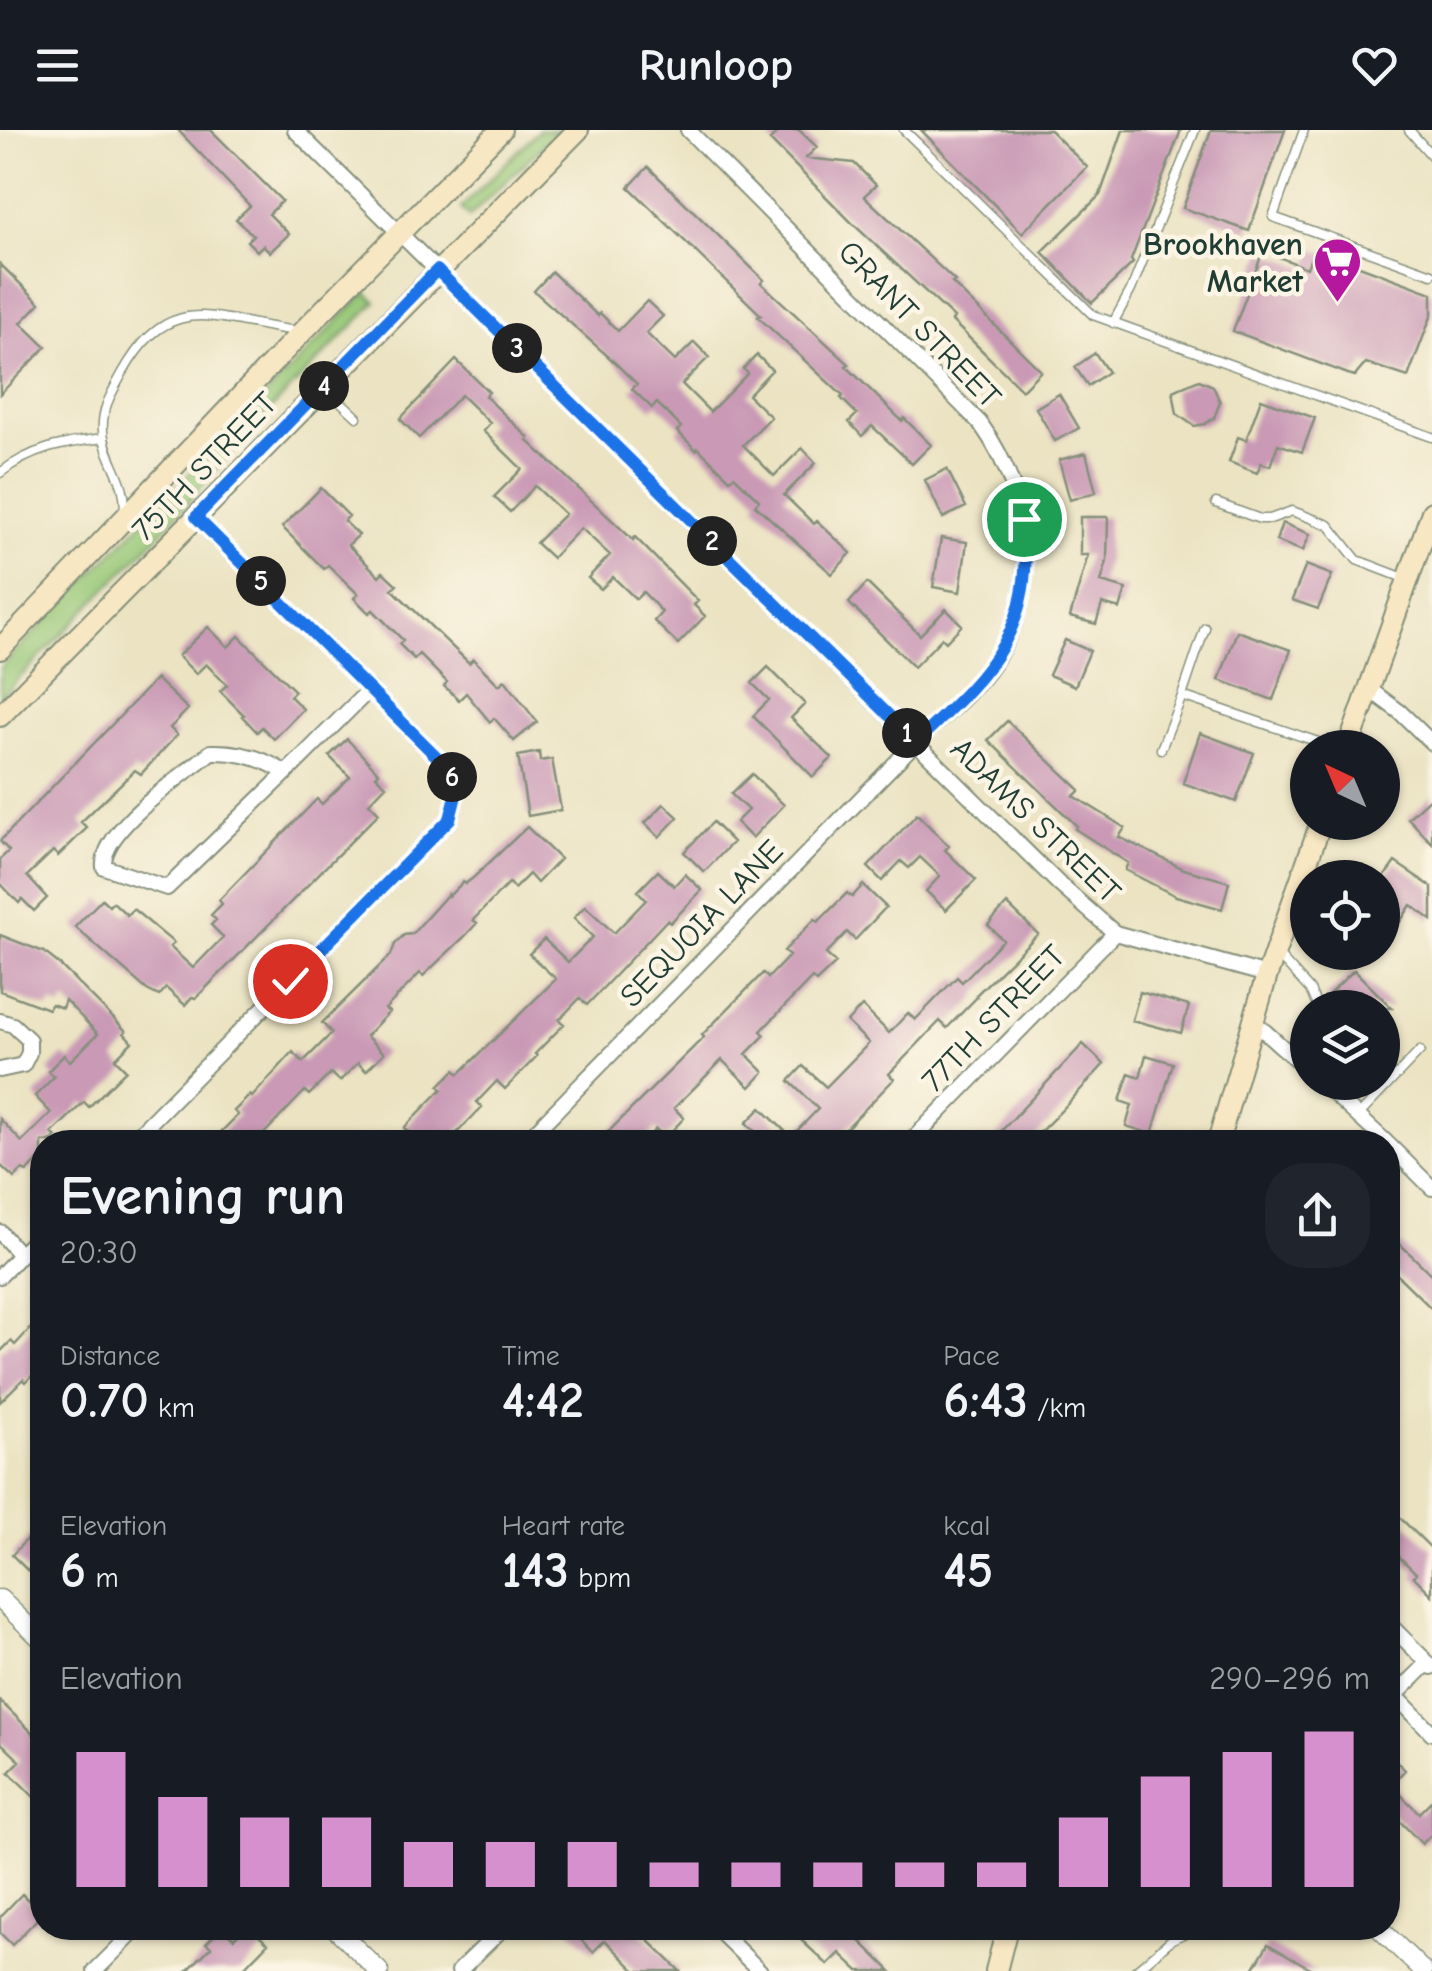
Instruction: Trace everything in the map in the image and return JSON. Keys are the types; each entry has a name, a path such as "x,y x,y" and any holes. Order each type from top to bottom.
{"main road":[{"name":"75TH STREET","path":"0,649 501,130"},
{"name":"75TH STREET","path":"0,716 578,130"},
{"path":"1354,730 1432,512"},
{"path":"1221,1130 1267,975 1315,840"},
{"path":"996,1971 1004,1940"}],"street":[{"name":"ADAMS STREET","path":"295,130 1060,885 1115,933 1267,975"},
{"name":"GRANT STREET","path":"688,130 968,408 997,446 1016,487 1028,562 1014,623 978,683 916,742"},
{"path":"143,1130 450,819 458,788 443,763 196,517"},
{"path":"286,773 249,756 211,752 116,832 103,854 104,867 168,888 286,773 370,689"},
{"path":"1369,689 1432,743"},
{"name":"SEQUOIA LANE","path":"538,1130 916,742"},
{"name":"77TH STREET","path":"922,1130 1115,933"},
{"path":"0,1021 13,1025 29,1040 29,1054 23,1065 0,1070"},
{"path":"1253,1021 1290,1054"},
{"path":"1341,1100 1372,1130"},
{"path":"1400,1157 1432,1188"},
{"path":"0,1232 20,1256"},
{"path":"0,1276 30,1245"},
{"path":"0,1598 30,1627"},
{"path":"1400,1635 1430,1665 1400,1686"},
{"path":"1400,1701 1432,1733"},
{"path":"95,1971 126,1940"},
{"path":"347,1940 379,1971"},
{"path":"459,1971 490,1940"},
{"path":"728,1940 760,1971"},
{"path":"1391,1940 1423,1971"}],"lane":[{"path":"904,130 1094,315 1432,437"},
{"path":"1112,322 1131,290 1195,130"},
{"path":"1304,130 1272,217 1432,274"},
{"path":"1409,130 1432,156"},
{"path":"122,520 126,500 118,468 103,438 102,416 133,354 161,325 180,316 198,315 302,332"},
{"path":"324,386 357,417"},
{"path":"0,473 32,452 62,443 103,438"},
{"path":"1216,503 1260,519 1292,511 1329,525 1357,560 1408,580"},
{"path":"1161,748 1205,628"},
{"path":"1182,696 1290,732"},
{"path":"1275,952 1307,990"},
{"path":"1400,1069 1420,1051"},
{"path":"1358,1116 1371,1100"},
{"path":"1136,1971 1171,1940"}],"green space":[{"path":"539,130 559,130 469,217 461,208"},
{"path":"366,292 376,302 264,416 163,531 0,698 0,668"}],"building":[{"path":"178,130 211,130 282,201 269,214 289,234 270,252 263,245 257,251 247,241 253,235 236,219 250,206"},
{"path":"780,130 799,130 817,147 806,158 854,163 876,185 864,196 955,281 952,283 1041,371 1022,390 952,321 954,318 770,140"},
{"path":"921,130 1050,130 1087,167 1022,233"},
{"path":"1123,130 1181,130 1133,263 1092,303 1042,252 1100,195"},
{"path":"1211,130 1285,130 1249,231 1183,208"},
{"path":"648,167 764,280 761,283 931,445 912,464 872,426 862,436 849,422 857,414 843,396 629,187"},
{"name":"Brookhaven Market","path":"1314,249 1432,293 1432,314 1408,377 1366,363 1355,376 1233,331 1263,251 1307,268"},
{"path":"0,264 40,303 21,323 46,347 0,394"},
{"path":"552,272 618,331 647,301 663,316 646,333 675,361 694,342 709,357 682,384 710,412 748,373 743,369 757,355 772,370 748,395 771,417 743,445 774,476 802,448 816,463 784,495 851,553 832,574 755,505 759,500 734,476 730,479 696,450 677,431 681,427 657,403 652,408 632,389 637,384 610,358 534,291"},
{"path":"1095,353 1108,372 1088,386 1075,367"},
{"path":"456,360 489,392 485,396 527,440 633,540 635,537 698,601 694,605 705,616 678,644 654,621 662,612 643,592 636,599 613,577 601,589 588,578 610,555 581,528 552,558 536,543 565,514 535,486 510,512 494,497 522,469 483,431 490,423 461,395 419,438 400,419"},
{"path":"1199,380 1213,386 1220,402 1214,418 1194,426 1177,414 1173,391"},
{"path":"1059,394 1079,428 1055,441 1036,408"},
{"path":"1261,399 1315,418 1302,452 1278,444 1270,466 1261,463 1257,473 1229,462 1238,437 1246,440"},
{"path":"1086,453 1096,492 1070,500 1059,460"},
{"path":"947,469 966,507 943,518 925,480"},
{"path":"321,488 349,516 344,521 359,535 348,545 379,576 383,572 397,585 392,589 469,663 473,659 499,685 505,680 537,722 514,741 494,718 490,722 466,693 459,700 419,654 414,659 399,644 403,640 373,610 369,613 354,598 358,594 328,565 324,569 282,527"},
{"path":"1080,517 1108,517 1107,561 1101,582 1126,589 1120,609 1102,604 1096,624 1070,617 1088,555 1080,555"},
{"path":"1282,523 1310,534 1303,551 1276,541"},
{"path":"941,538 967,542 960,592 933,587"},
{"path":"1306,565 1332,575 1318,609 1292,600"},
{"path":"867,583 920,635 946,609 962,625 946,642 942,638 914,667 849,603"},
{"path":"208,627 228,647 239,636 295,691 290,696 303,709 274,739 262,727 257,732 242,716 220,691 227,685 206,664 196,674 178,656"},
{"path":"1237,631 1291,650 1273,700 1219,680"},
{"path":"1065,640 1090,651 1075,686 1049,675"},
{"path":"768,667 805,704 791,718 832,758 813,777 753,716 769,700 752,683"},
{"path":"156,679 188,709 170,728 177,735 141,774 135,770 81,822 87,828 58,856 53,851 27,876 47,898 34,911 22,899 19,903 0,883 0,859 9,851 0,841"},
{"path":"1007,721 1080,790 1074,796 1125,828 1119,837 1184,869 1229,882 1222,909 1176,896 1125,870 1128,863 1075,829 1077,826 988,740"},
{"path":"1200,733 1254,753 1236,802 1183,783"},
{"path":"347,739 386,785 369,803 379,813 196,998 185,1005 166,988 159,996 147,990 75,927 102,899 109,906 113,902 127,915 133,909 174,943 170,947 193,968 223,937 211,925 216,920 211,915 222,904 219,900 317,799 322,804 350,777 329,756"},
{"path":"539,752 540,761 552,759 561,810 528,816 518,756"},
{"path":"752,774 784,805 752,838 736,822 748,810 731,794"},
{"path":"1432,796 1432,843 1408,818"},
{"path":"664,804 678,817 659,837 645,823"},
{"path":"917,814 949,846 945,850 976,880 946,910 926,891 940,876 920,857 909,868 901,861 882,881 868,867"},
{"path":"713,822 733,842 704,872 684,852"},
{"path":"527,827 560,859 537,883 529,874 514,889 509,883 473,920 477,923 464,937 423,976 420,973 385,1009 389,1012 366,1036 384,1053 366,1071 358,1063 340,1081 331,1073 309,1095 305,1091 268,1130 223,1130 238,1115 234,1111 293,1052 303,1062 332,1033 322,1023 391,955 404,935 412,934 448,894 473,878"},
{"path":"1400,865 1432,887 1432,920 1411,905 1400,922"},
{"path":"658,871 674,886 685,874 702,890 670,923 667,920 587,1005 580,998 559,1020 564,1024 537,1056 505,1089 497,1081 477,1102 482,1107 460,1130 404,1128 455,1070 459,1074 556,979 529,954 544,939 568,962 593,937 574,918 585,906 614,933 646,900 638,891"},
{"path":"863,885 886,907 855,940 847,932 826,954 836,963 816,982 812,978 761,1031 765,1035 746,1054 764,1072 750,1087 722,1060 674,1108 684,1118 673,1130 610,1130 763,973 768,978 789,956 784,951 815,919 818,922 847,893 852,897"},
{"path":"1007,904 1038,934 947,1028 940,1021 889,1074 894,1079 845,1130 798,1130 818,1109 789,1081 803,1066 826,1087 869,1043 847,1022 862,1006 889,1033 908,1013 915,1020 957,977 962,982 1003,940 988,925"},
{"path":"0,935 44,952 59,964 126,1031 132,1042 115,1059 126,1070 89,1107 84,1102 55,1130 34,1130 51,1113 35,1096 54,1077 48,1071 64,1055 70,1061 98,1034 65,1000 62,1008 52,1004 48,1009 0,991"},
{"path":"1354,970 1374,990 1333,990"},
{"path":"1140,992 1189,1006 1181,1033 1132,1020"},
{"path":"1083,1044 1104,1064 1042,1130 1002,1130"},
{"path":"1146,1055 1173,1063 1153,1130 1126,1126 1132,1105 1120,1101 1129,1073 1140,1077"},
{"path":"761,1108 784,1130 753,1130 746,1123"},
{"path":"0,1119 22,1142 30,1134 30,1169 14,1178 0,1165"},
{"path":"1400,1244 1432,1275 1432,1309 1400,1278"},
{"path":"30,1329 30,1378 26,1382 23,1379 0,1402 0,1352 11,1341 15,1345"},
{"path":"1400,1518 1432,1549 1432,1595 1413,1576 1416,1573 1400,1558"},
{"path":"30,1536 30,1573 12,1555"},
{"path":"0,1701 30,1730 30,1793 9,1772 20,1761 0,1742"},
{"path":"1400,1794 1419,1813 1432,1800 1432,1834 1422,1844 1400,1821"},
{"path":"22,1894 30,1902 30,1926 12,1945 0,1933 0,1917"},
{"path":"581,1940 605,1940 593,1952"},
{"path":"605,1940 648,1940 680,1971 636,1971"},
{"path":"801,1940 859,1940 891,1971 859,1971 840,1953 828,1965"},
{"path":"206,1943 268,1943 241,1971 187,1971 211,1947"},
{"path":"1268,1944 1315,1971 1252,1971"}],"place":[{"name":"Brookhaven Market","path":"1338,304"}],"route":[{"path":"290,981 450,819 458,788 443,763 196,517 437,270 916,742 978,683 1014,623 1028,562 1024,519"}]}
